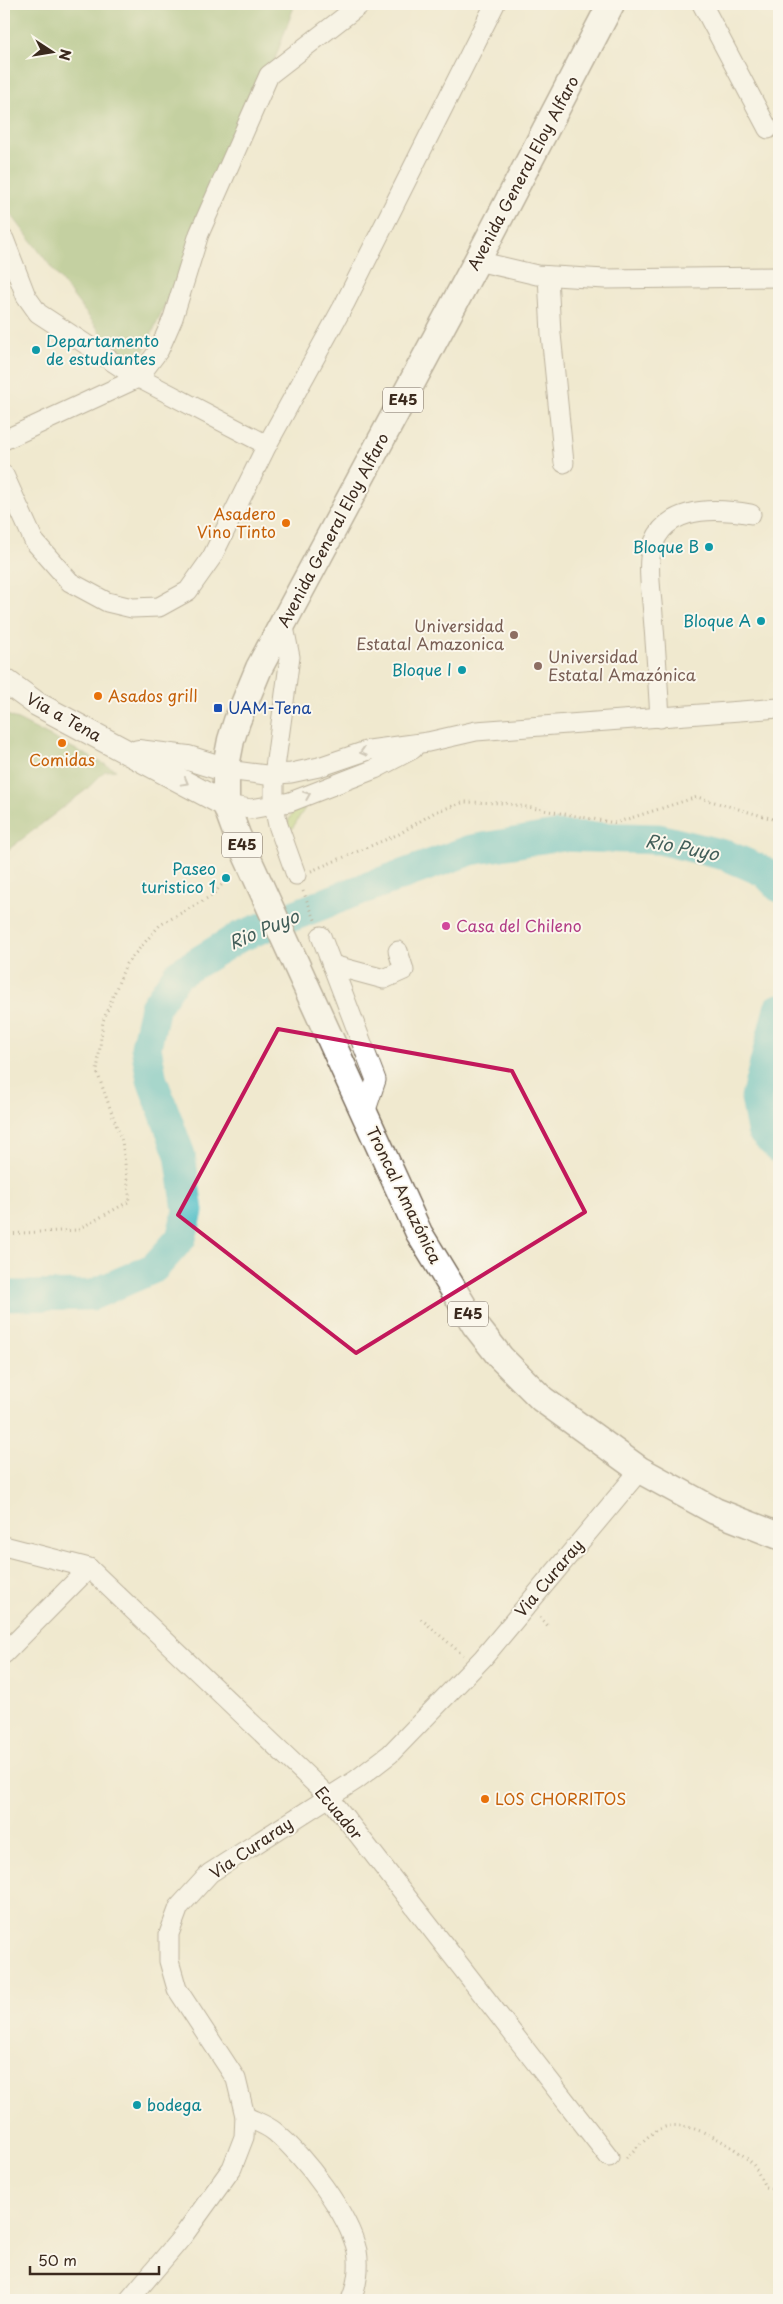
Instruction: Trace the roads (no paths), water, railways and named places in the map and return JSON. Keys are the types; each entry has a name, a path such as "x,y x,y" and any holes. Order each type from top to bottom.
{"highway":[{"name":"Avenida General Eloy Alfaro","path":"297,965 226,805 227,770 231,740 237,721 253,680 283,622 477,261 611,4"},
{"name":"Troncal Amazónica","path":"297,965 431,1255 475,1324 501,1358 542,1399 640,1470 715,1511 779,1536"}],"main road":[{"name":"Via a Tena","path":"4,680 37,704 226,805"},
{"name":"Via a Tena","path":"126,751 188,758 227,770"}],"street":[{"path":"4,440 138,378 159,350 173,318 199,234 269,75 361,4"},
{"path":"4,475 34,541 70,582 107,602 132,608 158,607 188,591 212,557 267,446 345,302 496,4"},
{"path":"702,4 768,128"},
{"path":"4,239 26,296 38,313 138,378 267,446"},
{"path":"477,261 548,276 605,279 779,277"},
{"path":"548,276 551,334 564,463"},
{"path":"660,718 650,566 656,538 669,522 694,512 716,510 750,514"},
{"path":"283,622 290,658 274,774 274,806 278,825 296,875"},
{"path":"227,770 274,774 319,767 369,750 428,742 476,731 779,708"},
{"path":"226,805 251,809 290,802 375,768 428,742"},
{"path":"321,936 376,1080 365,1113"},
{"path":"332,964 384,979 404,970 398,950"},
{"name":"Via Curaray","path":"129,2300 184,2236 232,2168 244,2137 245,2116 236,2079 177,1989 169,1961 169,1934 179,1907 210,1873 356,1780 390,1754 475,1666 640,1470"},
{"name":"Ecuador","path":"4,1546 90,1568 329,1797 608,2157"},
{"path":"4,1654 90,1568"},
{"path":"245,2116 274,2131 318,2178 352,2235 358,2254 357,2288 351,2300"}],"waterway":[{"name":"Rio Puyo","path":"4,1296 92,1295 154,1268 181,1238 188,1211 180,1155 152,1080 146,1047 155,1007 178,974 239,937 346,895 471,850 555,836 659,839 728,856 765,872 779,887"},
{"name":"Rio Puyo","path":"779,1009 756,1098 762,1131 779,1148"}],"place":[{"name":"Departamento de estudiantes","path":"36,350"},
{"name":"Asadero Vino Tinto","path":"286,523"},
{"name":"Bloque B","path":"709,547"},
{"name":"Bloque A","path":"761,621"},
{"name":"Universidad Estatal Amazonica","path":"514,635"},
{"name":"Universidad Estatal Amazónica","path":"538,666"},
{"name":"Bloque I","path":"462,670"},
{"name":"Asados grill","path":"98,696"},
{"name":"UAM-Tena","path":"218,708"},
{"name":"Comidas","path":"62,743"},
{"name":"Paseo turistico 1","path":"226,878"},
{"name":"Casa del Chileno","path":"446,926"},
{"name":"LOS CHORRITOS","path":"485,1799"},
{"name":"bodega","path":"137,2105"}]}
